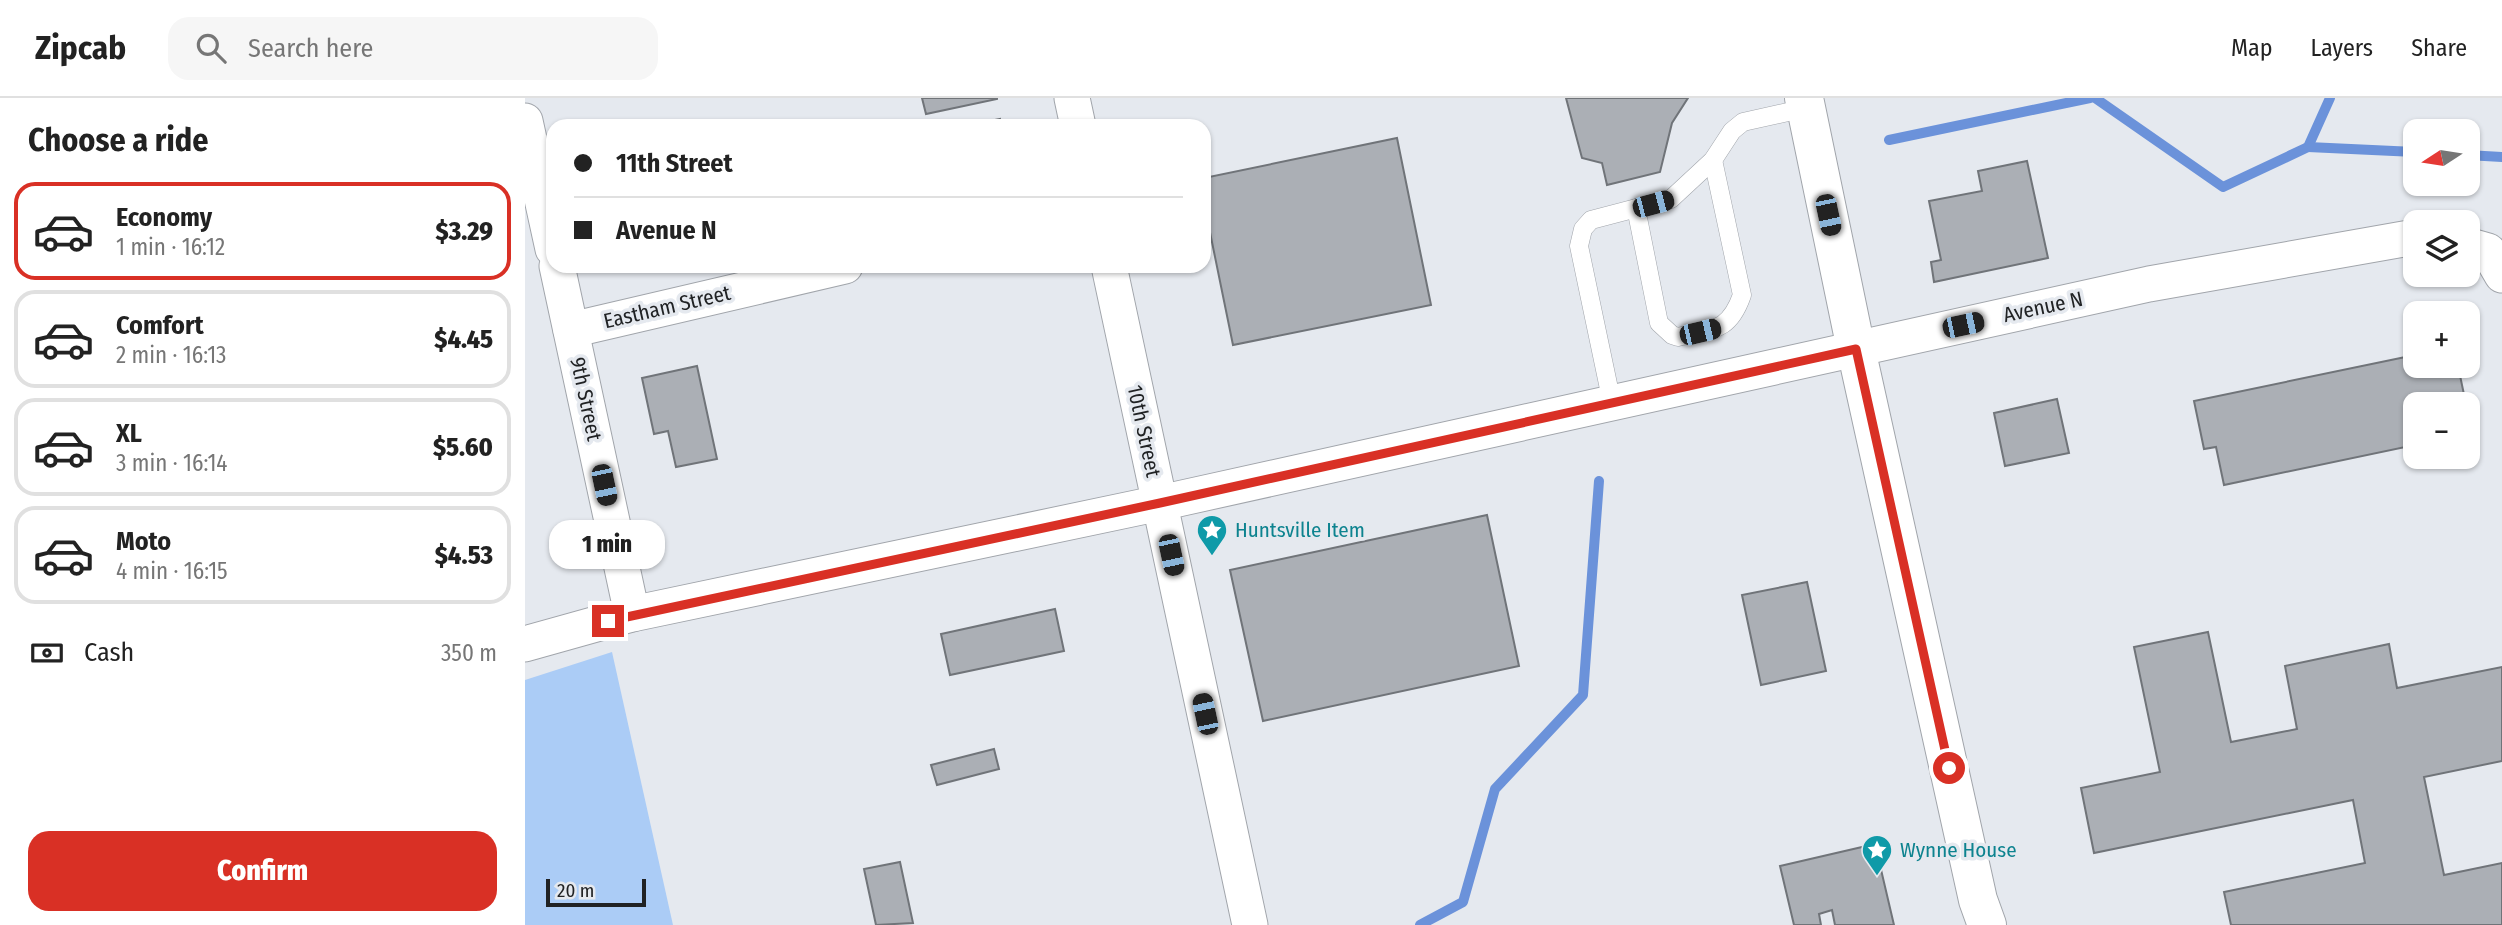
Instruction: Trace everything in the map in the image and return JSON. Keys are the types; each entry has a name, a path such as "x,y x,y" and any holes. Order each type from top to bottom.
{"main road":[{"path":"1805,103 1856,349 1978,900 1987,925"}],"street":[{"path":"1072,98 1076,119"},
{"path":"525,121 546,217"},
{"name":"Avenue N","path":"525,644 632,614 1160,503 2149,284 2403,239"},
{"name":"9th Street","path":"559,273 632,614"},
{"name":"Eastham Street","path":"571,330 815,273"},
{"name":"10th Street","path":"1111,273 1249,925"}],"lane":[{"path":"1612,403 1579,246 1583,229 1591,220 1671,199 1713,160 1732,131 1743,122 1805,103"},
{"path":"1636,208 1659,323 1678,337 1721,327 1735,314 1742,295 1713,160"}],"shaded area":[{"path":"612,652 673,925 525,925 525,680"}],"building":[{"path":"922,98 997,98 997,99 926,114"},
{"path":"1566,98 1688,98 1672,123 1660,172 1607,185 1602,163 1582,158"},
{"path":"1397,138 1431,305 1233,345 1211,237 1211,177"},
{"path":"2027,161 2048,258 1934,282 1931,262 1941,260 1929,201 1982,191 1978,171"},
{"path":"2403,357 2403,378 2461,378 2463,392 2403,392 2403,448 2224,485 2216,447 2204,449 2194,401"},
{"path":"697,366 717,459 676,467 668,431 654,434 642,378"},
{"path":"2057,399 2069,453 2005,466 1994,413"},
{"path":"1487,515 1519,666 1263,721 1230,570"},
{"path":"1807,582 1826,671 1761,685 1742,595"},
{"path":"1055,609 1064,651 950,675 941,634"},
{"path":"2208,632 2231,742 2297,729 2285,666 2389,644 2397,688 2502,667 2502,761 2424,777 2444,875 2502,863 2502,925 2231,925 2224,892 2365,863 2353,800 2094,853 2081,788 2160,772 2134,647"},
{"path":"994,749 999,769 937,785 931,765"},
{"path":"1875,844 1894,925 1835,925 1832,910 1819,914 1821,925 1794,925 1780,866"},
{"path":"900,862 913,923 876,925 864,869"}],"waterway":[{"path":"1889,140 2090,98"},
{"path":"2095,98 2223,187 2308,147 2330,98"},
{"path":"2308,147 2403,151"},
{"path":"2480,156 2502,157"},
{"path":"1420,925 1463,902 1495,789 1583,695 1599,481"}],"place":[{"name":"Huntsville Item","path":"1212,557"},
{"name":"Wynne House","path":"1877,877"}],"route":[{"path":"608,621 1160,503 1856,349 1949,768"}]}
